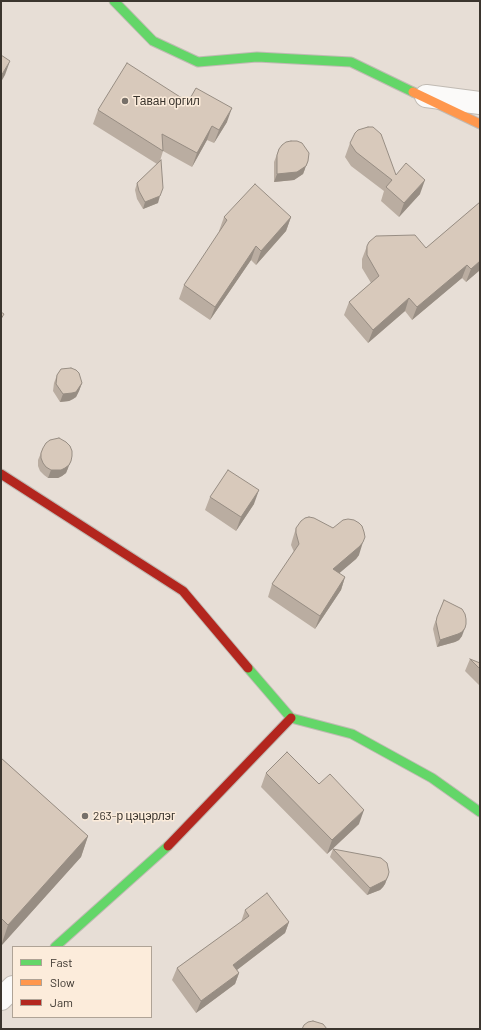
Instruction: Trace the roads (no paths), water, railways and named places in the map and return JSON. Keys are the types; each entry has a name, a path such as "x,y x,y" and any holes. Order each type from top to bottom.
{"street":[{"path":"114,1 153,41 198,62 257,57 352,62 480,124"},
{"path":"419,95 480,103"},
{"path":"1,474 183,591 291,718 352,734 432,778 480,812"},
{"path":"56,946 170,845 291,718"},
{"path":"1,999 12,988"}],"place":[{"name":"Таван оргил","path":"125,101"},
{"name":"263-р цэцэрлэг","path":"85,816"}]}
